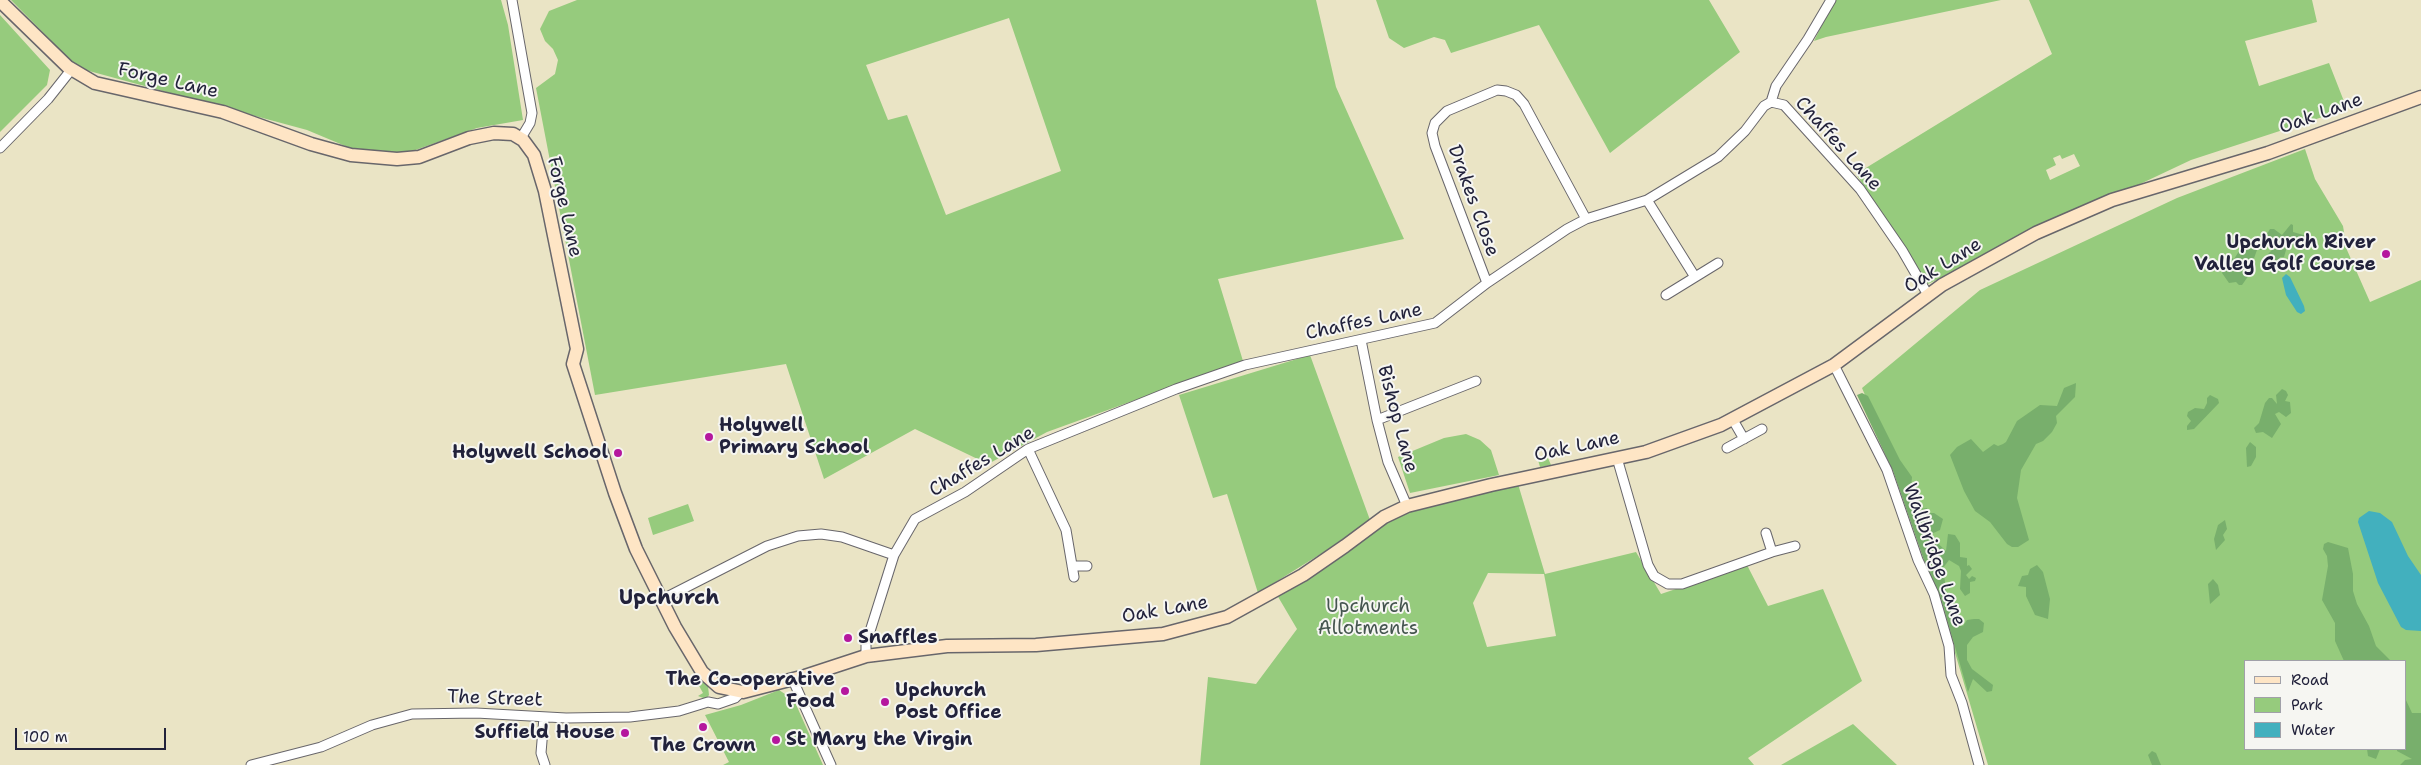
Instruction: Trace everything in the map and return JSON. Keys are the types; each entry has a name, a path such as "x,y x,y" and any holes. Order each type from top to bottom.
{"street":[{"path":"512,0 532,113 530,122 521,138"},
{"path":"1771,102 1776,86 1808,40 1831,0"},
{"name":"Forge Lane","path":"0,1 71,70 94,83 223,112 311,144 358,156 397,159 419,156 469,138 494,133 508,133 521,138 534,155 545,191 557,261 577,349 573,364 632,537 661,600 705,676"},
{"path":"0,148 48,100 71,70"},
{"name":"Drakes Close","path":"1487,283 1435,146 1432,132 1435,123 1447,111 1497,90 1516,95 1524,104 1586,220"},
{"name":"Oak Lane","path":"705,676 718,686 741,692 866,656 947,646 1036,645 1163,634 1227,617 1303,575 1384,517 1406,506 1658,448 1733,420 1834,365 1928,295 1970,269 2036,234 2112,200 2268,153 2421,97"},
{"name":"Chaffes Lane","path":"866,656 866,644 894,555 915,520 965,492 1028,449 1176,389 1245,365 1435,323 1487,283 1567,229 1586,220 1647,200 1718,157 1745,131 1764,106 1771,102 1784,105 1860,189 1902,250 1928,295"},
{"path":"1647,200 1695,277"},
{"path":"1666,295 1718,262"},
{"name":"Bishop Lane","path":"1361,340 1377,420 1388,462 1406,506"},
{"name":"Wallbridge Lane","path":"1834,365 1887,470 1918,560 1934,594 1949,646 1951,675 1962,703 1979,765"},
{"path":"1377,420 1476,381"},
{"path":"1733,420 1744,439"},
{"path":"1726,448 1762,429"},
{"path":"1028,449 1066,530 1074,578"},
{"path":"1617,458 1648,565 1654,576 1668,584 1682,584 1772,552 1795,546"},
{"path":"1766,533 1772,552"},
{"path":"661,600 767,546 798,536 833,535 894,555"},
{"path":"1072,566 1087,566"},
{"path":"792,678 831,765"},
{"path":"708,702 718,686"},
{"name":"The Street","path":"251,765 321,747 372,725 412,714 476,712 544,717 630,717 679,710 708,702 716,704 736,698 741,692"},
{"path":"544,717 541,753 545,765"}],"green space":[{"path":"11,0 501,0 508,25 523,120 477,128 407,153 350,148 307,130 78,68"},
{"path":"577,0 1316,0 1336,87 1404,239 1218,279 1243,361 1047,432 988,464 915,429 824,479 786,364 595,395 536,88 555,74 558,60 553,49 545,41 540,29 549,11","holes":["1009,18 1061,171 946,215 907,115 888,120 866,65"]},
{"path":"1376,0 1709,0 1740,52 1610,153 1539,25 1451,53 1445,40 1434,37 1404,48 1389,38"},
{"path":"1834,0 2001,0 1814,41"},
{"path":"2029,0 2312,0 2317,22 2245,41 2259,86 2329,63 2347,109 2191,160 1928,284 1856,174 2052,54","holes":["2074,154 2080,166 2050,180 2046,170 2056,165 2053,158 2060,155 2062,159"]},
{"path":"0,15 50,70 47,85 0,132"},
{"path":"2305,149 2315,179 2343,226 2347,250 2370,302 2421,280 2421,765 1988,765 1911,503 1862,388 1980,290 2177,198"},
{"path":"2291,224 2293,225 2293,232 2307,236 2308,242 2300,249 2288,243 2284,257 2280,257 2279,264 2275,264 2274,257 2268,260 2265,257 2273,249 2267,234 2270,229 2274,229 2282,235"},
{"path":"2256,237 2259,237 2263,244 2262,250 2257,250 2253,261 2254,268 2242,285 2236,282 2229,283 2222,273 2225,267 2225,258 2227,256 2234,259 2243,245 2248,242 2249,244"},
{"path":"1310,355 1370,520 1327,550 1258,593 1227,494 1213,498 1179,395"},
{"path":"2076,383 2075,397 2056,416 2057,423 2052,432 2043,441 2036,444 2021,470 2017,498 2029,540 2018,547 2012,547 2007,544 1990,522 1975,511 1964,491 1950,455 1957,447 1971,439 1983,452 1994,444 1998,446 2003,444 2006,442 2017,421 2040,405 2057,406 2064,388"},
{"path":"2282,389 2288,395 2285,401 2290,402 2291,413 2286,417 2279,412 2275,414 2281,424 2272,438 2263,432 2256,433 2254,428 2259,423 2265,403 2269,398 2272,398 2277,404 2276,395"},
{"path":"1862,393 1868,396 1900,460 1912,477 1911,488 1914,501 1920,509 1927,508 1928,513 1934,513 1943,519 1940,530 1929,535 1946,551 1948,534 1955,535 1960,543 1960,557 1967,558 1967,566 1969,565 1972,569 1966,575 1969,579 1972,576 1976,578 1975,581 1970,582 1970,593 1965,596 1960,589 1961,571 1959,566 1949,560 1943,568 1947,596 1960,625 1963,626 1967,620 1974,619 1979,619 1984,623 1983,632 1973,637 1967,645 1967,660 1972,669 1993,685 1992,691 1987,692 1973,679 1968,692 1941,598 1928,572 1893,471 1857,395"},
{"path":"2210,395 2218,399 2219,403 2194,429 2187,430 2187,426 2191,421 2187,416 2188,412 2195,408 2204,409 2207,398"},
{"path":"1466,434 1480,440 1491,450 1499,475 1410,493 1398,457 1444,438"},
{"path":"2250,442 2256,447 2256,457 2251,466 2247,467 2246,448"},
{"path":"1542,457 1548,458 1551,465 1540,467 1538,460"},
{"name":"Upchurch Allotments","path":"1518,484 1545,574 1636,552 1661,594 1747,565 1768,606 1823,589 1862,681 1748,758 1754,765 1200,765 1208,677 1256,684 1297,629 1277,595 1377,528 1406,512","holes":["1488,573 1544,574 1556,636 1487,647 1473,603"]},
{"path":"688,504 694,521 653,535 648,518"},
{"path":"2225,520 2227,529 2223,535 2225,540 2216,550 2214,539 2218,525"},
{"path":"2328,542 2348,548 2353,574 2353,591 2357,604 2369,626 2376,646 2390,660 2344,660 2335,641 2335,623 2322,600 2328,566 2327,556 2323,549 2324,544"},
{"path":"2037,565 2043,572 2050,599 2048,619 2035,615 2026,596 2026,587 2018,586 2022,576 2028,575 2030,569"},
{"path":"2213,579 2218,585 2220,595 2210,604 2208,584"},
{"path":"693,675 699,676 708,686 709,695 706,699 698,696 703,693"},
{"path":"779,690 794,700 823,765 723,765 729,762 705,715 741,705"},
{"path":"2406,700 2412,713 2421,713 2421,765 2400,765 2405,760 2412,759 2397,751 2406,750"},
{"path":"1853,724 1897,765 1781,765"},
{"path":"2367,750 2380,750 2376,759 2368,756"},
{"path":"2152,751 2156,753 2161,765 2152,765 2148,755"}],"water":[{"path":"2286,274 2290,277 2304,306 2305,311 2301,314 2297,312 2286,295 2282,278"},
{"path":"2369,511 2380,513 2392,522 2408,556 2421,575 2421,631 2406,630 2401,627 2378,583 2358,522 2359,518"}],"place":[{"name":"Upchurch River Valley Golf Course","path":"2386,254"},
{"name":"Holywell Primary School","path":"709,437"},
{"name":"Holywell School","path":"618,453"},
{"name":"Snaffles","path":"848,638"},
{"name":"The Co-operative Food","path":"845,691"},
{"name":"Upchurch Post Office","path":"885,702"},
{"name":"The Crown","path":"703,727"},
{"name":"Suffield House","path":"625,733"},
{"name":"St Mary the Virgin","path":"776,740"}],"district":[{"name":"Upchurch","path":"669,599"}]}
